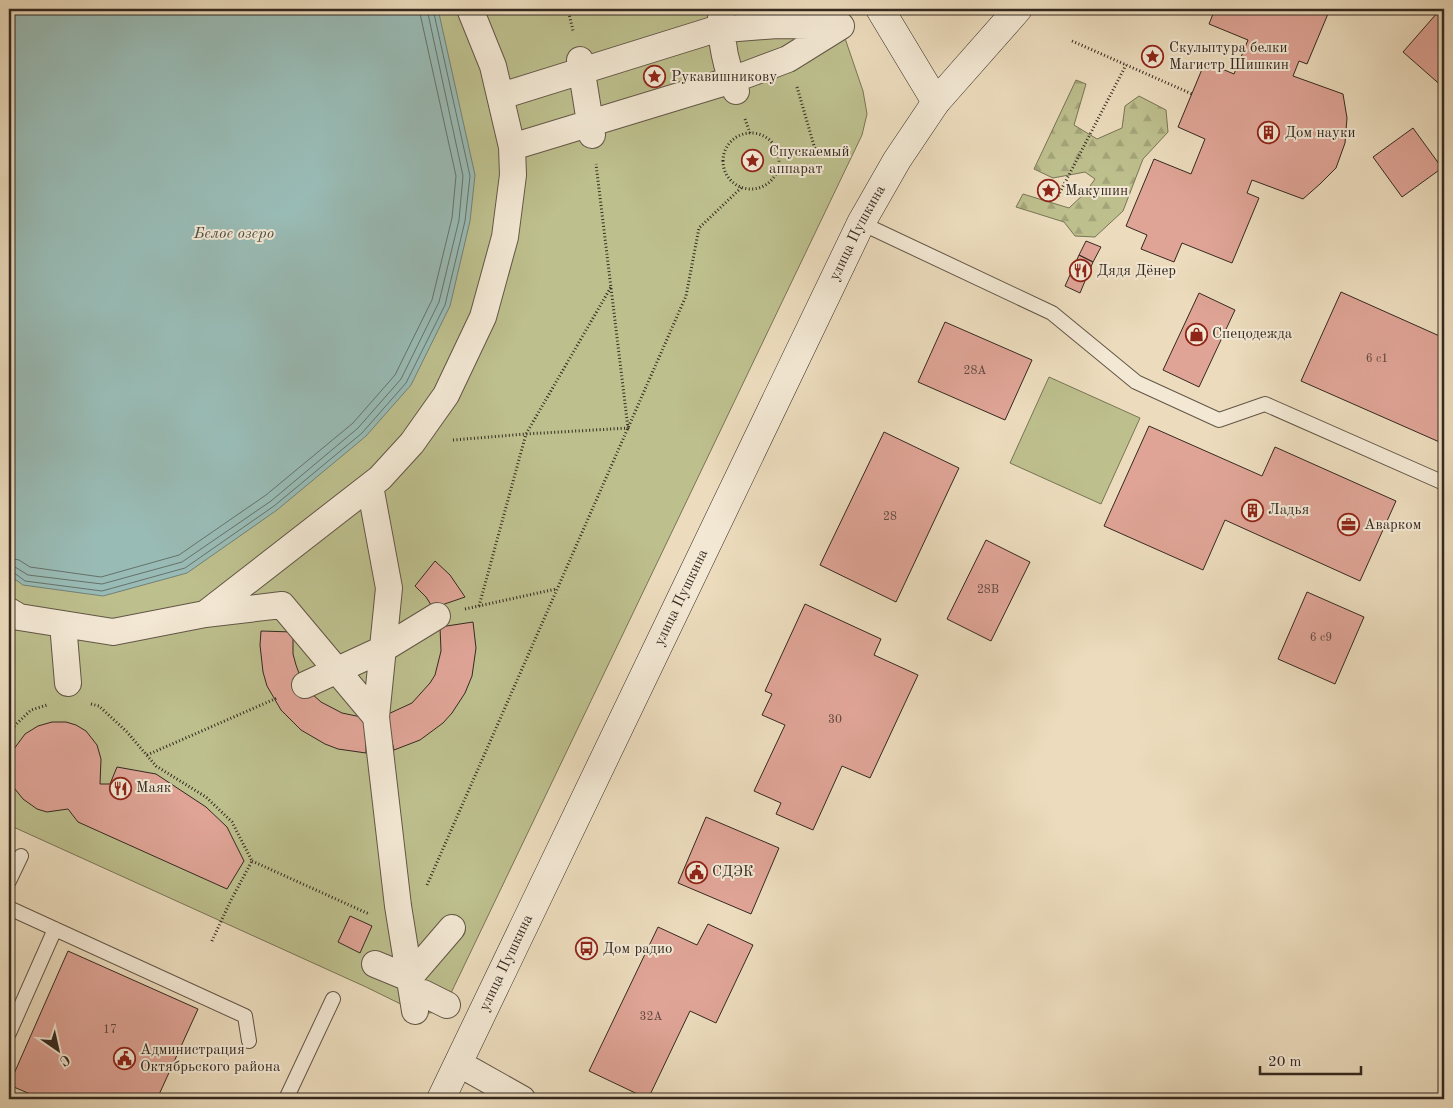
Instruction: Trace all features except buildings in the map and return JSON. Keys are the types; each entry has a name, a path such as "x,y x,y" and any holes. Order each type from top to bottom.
{"main road":[{"path":"880,9 936,102"},
{"name":"улица Пушкина","path":"441,1099 860,223 897,160 936,102 1018,9"}],"street":[{"path":"205,614 370,486 423,442 483,317 505,237 513,175 512,147 494,66 470,9"},
{"path":"500,96 580,66 713,30 721,24 774,17 841,26 790,67 591,129 512,147"},
{"path":"774,17 790,67"},
{"path":"721,24 734,86"},
{"path":"580,66 591,129"},
{"path":"370,486 389,588 376,717 403,921 416,986"},
{"path":"9,611 19,617 113,632 205,614 282,605 376,717"},
{"path":"305,685 383,649 437,616"},
{"path":"63,624 69,696"},
{"path":"375,964 447,1004"},
{"path":"458,1063 522,1099"}],"lane":[{"path":"860,223 1052,313 1136,382 1219,420 1265,404 1444,483"},
{"path":"9,881 21,856"},
{"path":"9,908 245,1016 249,1041"},
{"path":"9,1033 55,929"},
{"path":"286,1099 333,999"}],"path":[{"path":"1072,41 1192,94"},
{"path":"1058,196 1126,65"},
{"path":"790,67 817,156"},
{"path":"591,129 628,428"},
{"path":"750,133 760,134 770,140 777,148 780,159 778,170 773,180 764,186 753,189 742,187 733,182 726,174 723,163 725,152 730,142 739,136 750,133"},
{"path":"426,887 686,296 699,228 742,187"},
{"path":"479,606 526,434 611,286"},
{"path":"423,442 628,428"},
{"path":"437,616 557,589"},
{"path":"147,755 305,685"},
{"path":"9,731 31,710 69,696 98,706 127,732 156,766 206,798 232,822 252,861 403,921"},
{"path":"211,943 252,861"}],"green space":[{"path":"9,9 835,9 863,91 867,114 862,135 451,993 437,1012 421,1014 366,987 9,825"},
{"path":"1076,80 1086,84 1074,125 1097,139 1122,128 1125,106 1139,96 1166,110 1168,132 1143,159 1123,211 1095,237 1075,236 1064,222 1016,207 1023,194 1069,208 1085,193 1095,179 1085,172 1053,178 1034,169"},
{"path":"1049,377 1140,418 1101,504 1010,463"}],"water":[{"name":"Белое озеро","path":"9,9 438,9 475,175 470,221 450,306 411,385 366,436 277,510 187,573 103,596 23,585 9,575"}],"place":[{"name":"Скульптура белки Магистр Шишкин","path":"1153,57"},
{"name":"Рукавишникову","path":"655,77"},
{"name":"Дом науки","path":"1269,133"},
{"name":"Спускаемый аппарат","path":"753,161"},
{"name":"Макушин","path":"1049,191"},
{"name":"Дядя Дёнер","path":"1081,271"},
{"name":"Спецодежда","path":"1196,334"},
{"name":"Ладья","path":"1252,510"},
{"name":"Аварком","path":"1348,525"},
{"name":"Маяк","path":"120,788"},
{"name":"СДЭК","path":"696,872"},
{"name":"Дом радио","path":"587,949"},
{"name":"Администрация Октябрьского района","path":"124,1059"}]}
